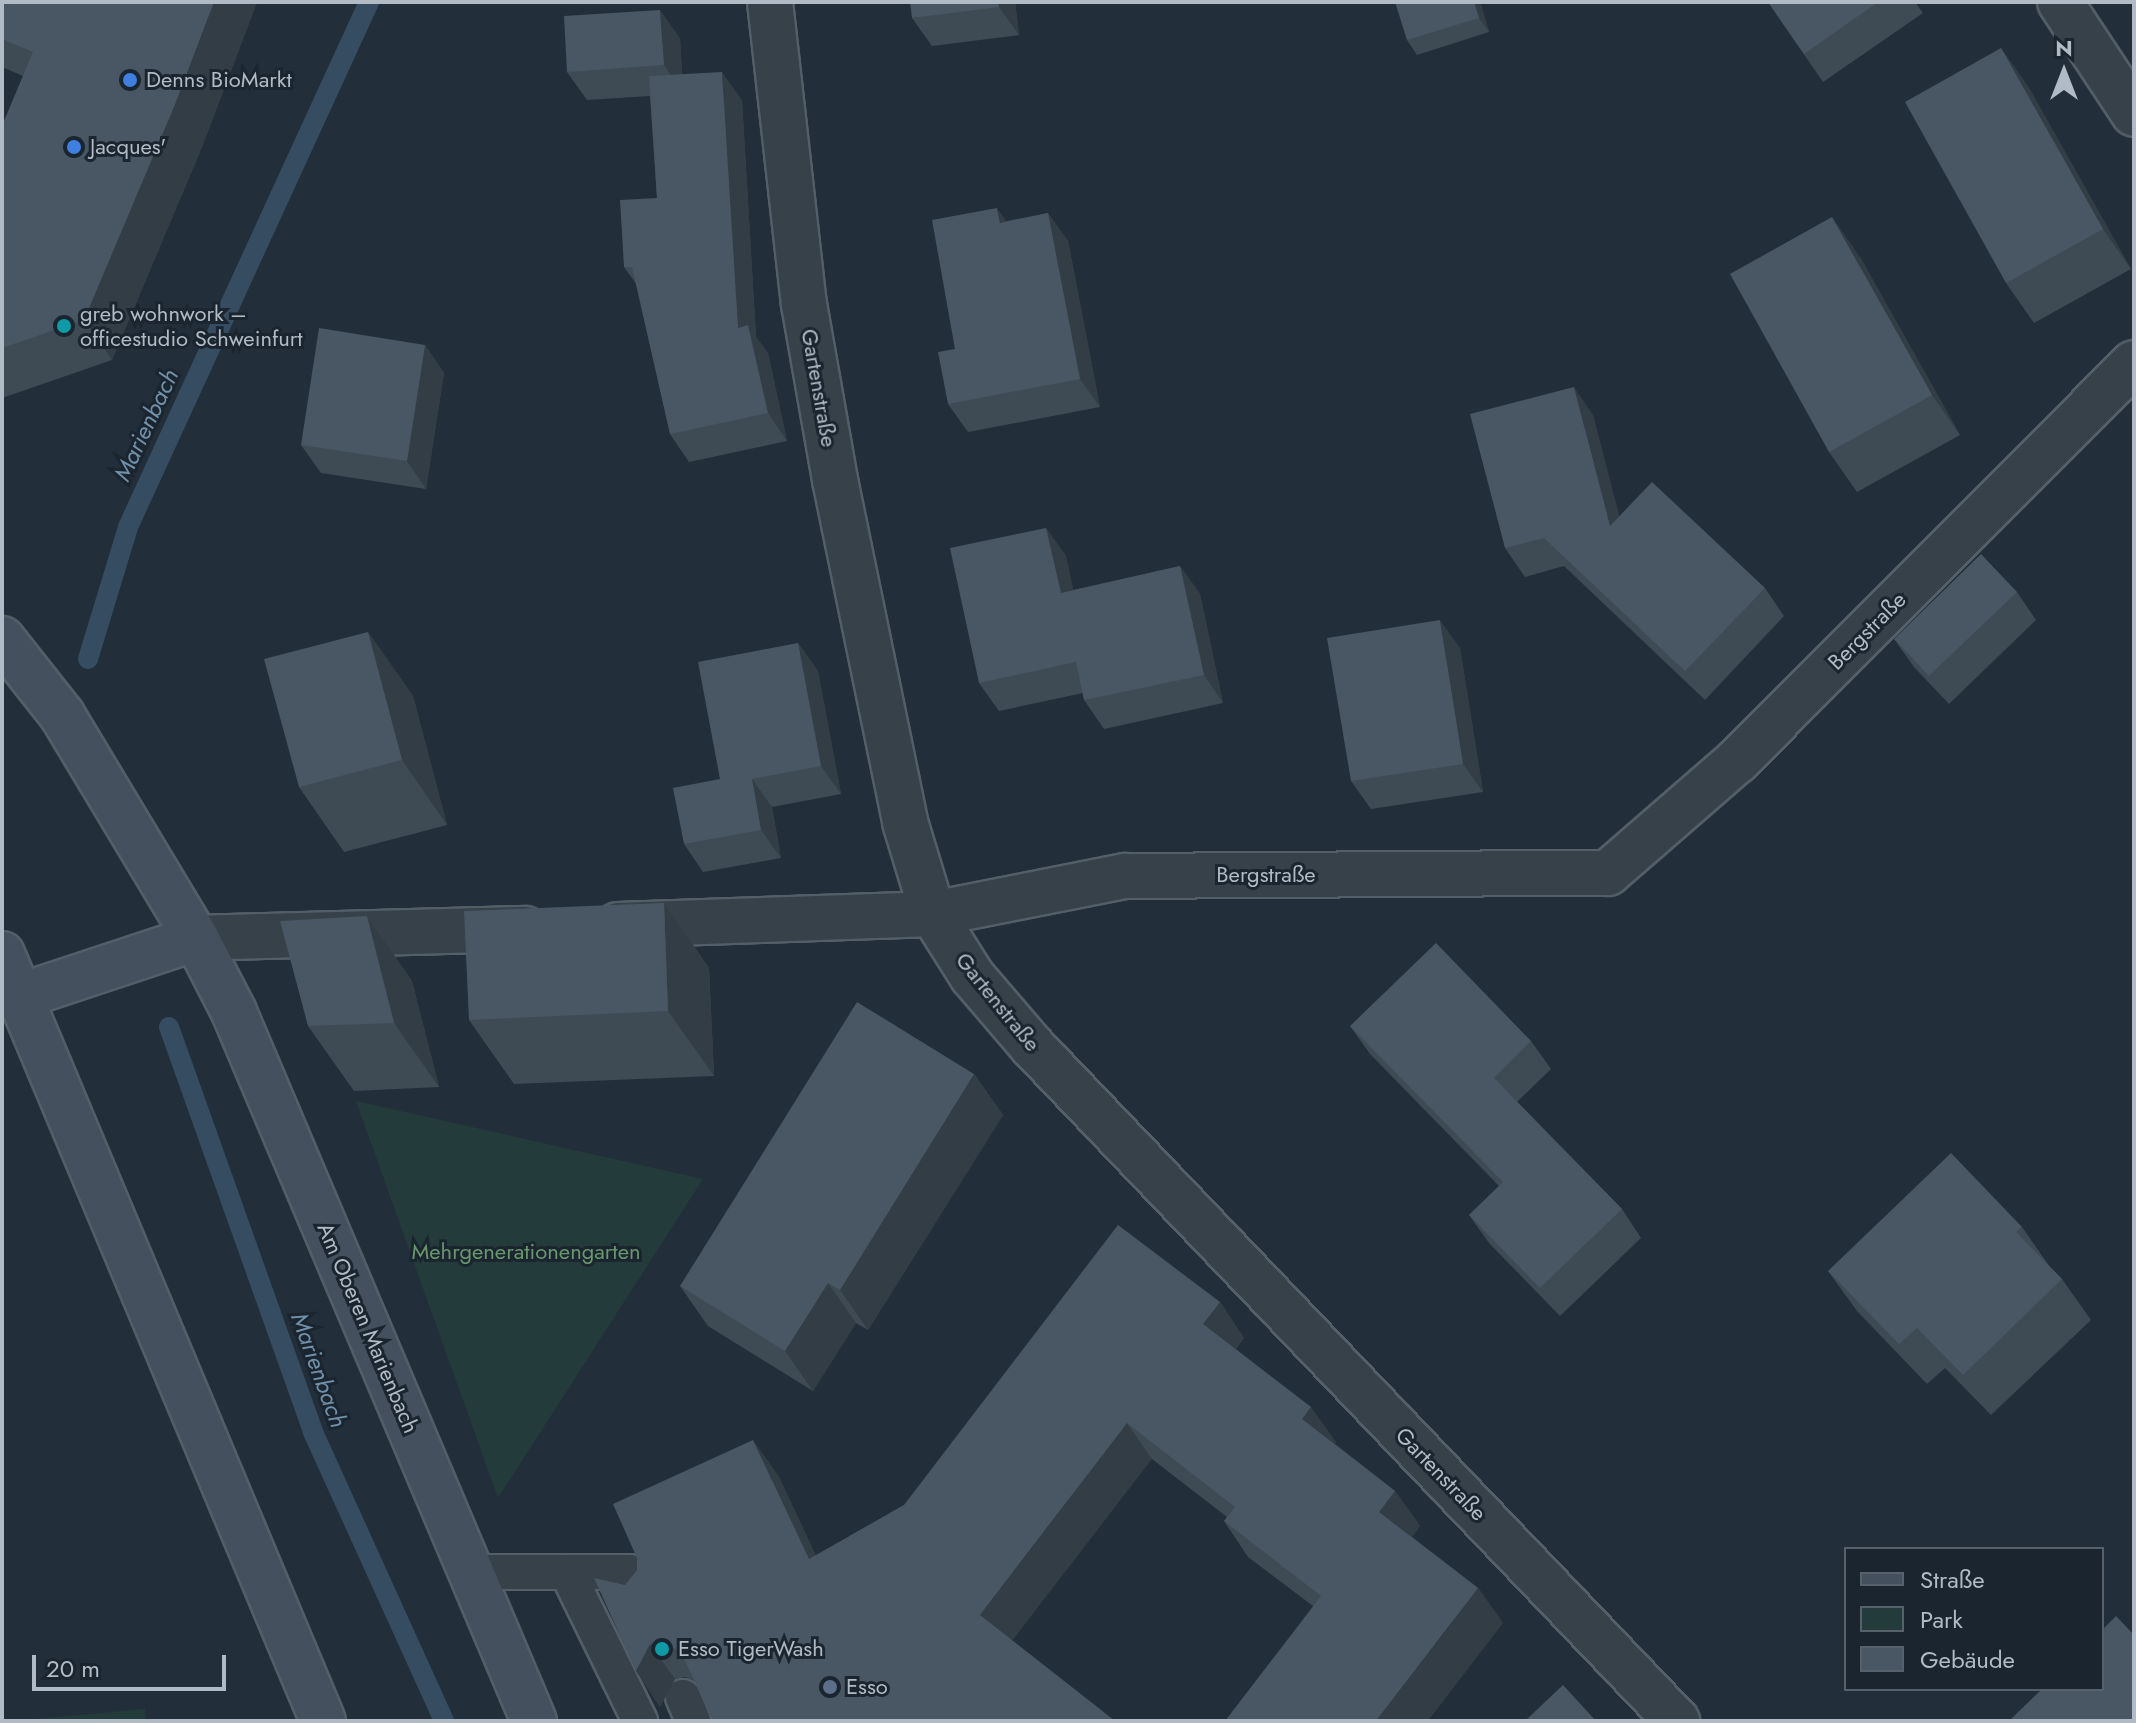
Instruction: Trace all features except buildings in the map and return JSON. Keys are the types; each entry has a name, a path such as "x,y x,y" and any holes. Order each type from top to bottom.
{"main road":[{"name":"Am Oberen Marienbach","path":"2,639 62,715 196,938 234,1012 534,1721"},
{"path":"21,996 196,938"},
{"path":"2,954 323,1721"}],"street":[{"name":"Gartenstraße","path":"770,2 804,304 835,480 905,822 933,914 972,976 1032,1046 1677,1721"},
{"path":"2060,2 2134,114"},
{"name":"Bergstraße","path":"196,938 933,914 1125,876 1608,873 1737,761 2134,363"}],"lane":[{"path":"470,1572 629,1572 642,1602"},
{"path":"567,1572 640,1721"}],"green space":[{"name":"Mehrgenerationengarten","path":"356,1101 703,1179 498,1498"},
{"path":"145,1709 146,1721 13,1721"}],"waterway":[{"name":"Marienbach","path":"88,659 128,527 369,2"},
{"name":"Marienbach","path":"169,1027 313,1432 444,1721"}],"place":[{"name":"Denns BioMarkt","path":"130,80"},
{"name":"Jacques'","path":"74,147"},
{"name":"greb wohnwork – officestudio Schweinfurt","path":"64,326"},
{"name":"Esso TigerWash","path":"662,1649"},
{"name":"Esso","path":"830,1687"}]}
